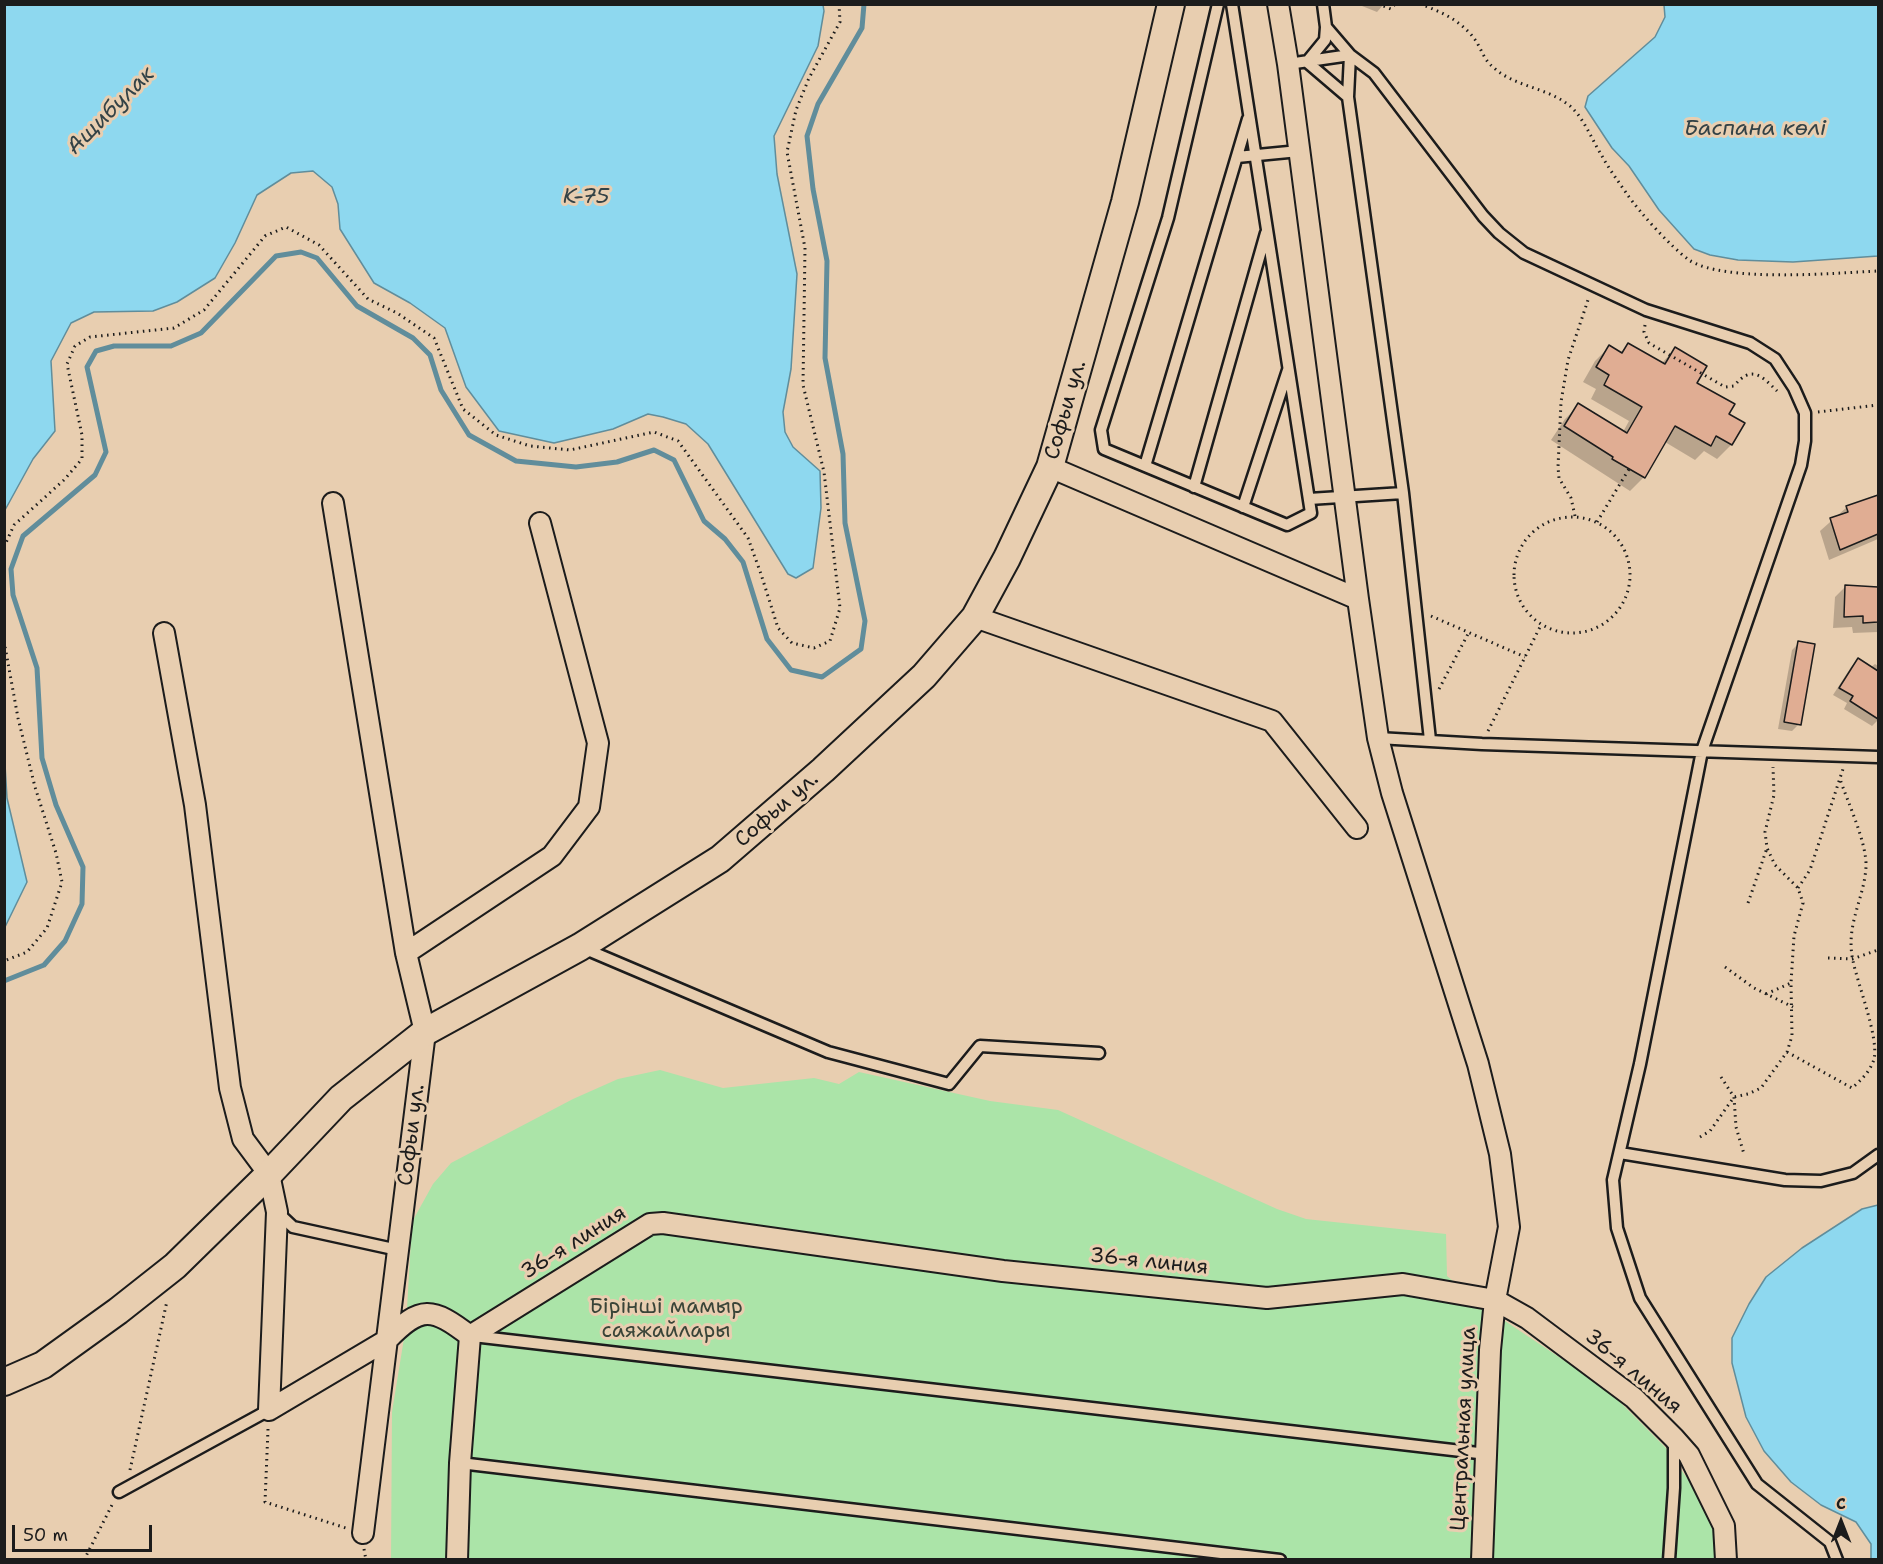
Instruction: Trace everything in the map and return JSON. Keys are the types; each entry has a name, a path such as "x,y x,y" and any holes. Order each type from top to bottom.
{"street":[{"name":"Софьи ул.","path":"363,1533 425,1032 580,947 720,860 823,770 924,676 975,617 1007,558 1050,466 1125,202 1171,4"},
{"name":"Центральная улица","path":"1278,4 1288,64 1344,497 1378,738 1392,793 1478,1064 1500,1154 1509,1227 1495,1300 1490,1350 1482,1560"},
{"path":"1050,466 1358,599"},
{"path":"4,1382 43,1365 118,1311 175,1266 269,1174 341,1098 425,1032 406,952 333,503"},
{"path":"406,952 552,856 589,807 598,743 540,523"},
{"path":"975,617 1272,721 1357,828"},
{"path":"164,633 195,804 230,1088 243,1139 269,1174 277,1212 269,1410"},
{"name":"36-я линия","path":"470,1335 650,1224 663,1223 1002,1271 1267,1298 1403,1284 1495,1300 1527,1317 1634,1398 1674,1438 1689,1455 1724,1526 1726,1560"},
{"path":"269,1410 387,1340 400,1326 418,1314 435,1313 470,1335 460,1463 457,1560"}],"lane":[{"path":"1218,4 1168,218 1101,430 1104,449 1287,525 1311,513 1232,4"},
{"path":"1307,62 1325,39 1323,4"},
{"path":"1326,27 1350,55 1374,73 1482,216 1499,233 1524,253 1646,310 1750,343 1775,358 1794,388 1805,413 1805,441 1801,465 1702,752 1640,1064 1613,1180 1617,1228 1640,1298 1757,1484 1830,1542 1837,1560"},
{"path":"1288,64 1350,55"},
{"path":"1350,55 1348,97 1403,493 1430,740"},
{"path":"1307,62 1348,97"},
{"path":"1145,466 1249,116"},
{"path":"1237,157 1299,151"},
{"path":"1194,487 1267,229"},
{"path":"1243,507 1288,368"},
{"path":"1309,500 1403,493"},
{"path":"1378,738 1482,744 1878,757"},
{"path":"580,947 828,1052 949,1083 980,1046 1099,1053"},
{"path":"1620,1153 1785,1180 1821,1181 1853,1173 1878,1155"},
{"path":"277,1212 293,1227 398,1250"},
{"path":"470,1335 1487,1454"},
{"path":"119,1492 269,1410"},
{"path":"1670,1560 1674,1438"},
{"path":"460,1463 1280,1560"}],"path":[{"path":"4,547 14,525 63,480 82,459 82,435 67,364 75,346 90,337 174,328 204,310 265,236 286,227 319,245 368,299 397,313 434,338 463,409 496,435 530,446 570,450 654,432 678,441 748,538 762,574 778,628 792,642 814,648 830,641 840,608 824,471 803,385 805,248 787,152 796,110 809,78 840,21 838,4"},
{"path":"1378,4 1391,9 1395,4"},
{"path":"1420,4 1442,12 1456,21 1474,38 1491,66 1504,76 1547,92 1570,106 1630,199 1690,260 1708,268 1739,273 1795,275 1878,272"},
{"path":"1575,516 1571,498 1559,478 1561,402 1568,360 1593,286"},
{"path":"1646,310 1644,332 1649,343 1725,387 1734,386 1742,376 1753,374 1762,376 1790,405 1805,413 1878,405"},
{"path":"1598,522 1629,469"},
{"path":"1575,516 1598,522 1613,533 1624,548 1630,566 1630,585 1623,602 1612,617 1596,628 1578,633 1560,632 1541,625 1526,612 1516,595 1513,575 1516,556 1526,538 1540,525 1559,518 1575,516"},
{"path":"1415,609 1525,657"},
{"path":"1482,744 1541,625"},
{"path":"1427,709 1469,632"},
{"path":"4,641 27,752 62,882 46,928 27,952 4,961"},
{"path":"1700,1137 1710,1131 1734,1096 1748,1094 1761,1088 1787,1052 1792,1036 1791,983 1794,936 1803,903 1798,888 1775,865 1767,848 1765,832 1774,795 1773,754"},
{"path":"1798,888 1810,870 1846,756"},
{"path":"1787,1052 1852,1088 1867,1074 1874,1058 1873,1036 1852,959 1851,932 1866,868 1864,851 1840,779"},
{"path":"1748,903 1767,848"},
{"path":"1828,958 1852,959 1878,950"},
{"path":"1725,967 1754,988 1793,1006"},
{"path":"1766,994 1791,983"},
{"path":"1721,1077 1734,1096 1736,1127 1744,1154"},
{"path":"84,1560 130,1472 167,1300"},
{"path":"269,1410 265,1502 363,1533"}],"green space":[{"name":"Бірінші мамыр саяжайлары","path":"660,1070 723,1088 814,1078 839,1084 859,1072 990,1101 1058,1110 1277,1209 1306,1219 1446,1234 1447,1276 1481,1305 1607,1389 1666,1448 1696,1491 1716,1528 1720,1560 391,1560 392,1412 406,1326 412,1222 433,1184 451,1163 573,1099 618,1079"}],"water":[{"name":"К-75","path":"5,4 823,5 818,46 774,136 777,174 797,274 791,369 783,412 785,432 793,447 820,471 821,508 813,568 796,578 788,574 708,444 686,424 648,414 613,429 554,443 499,431 466,387 445,328 410,303 374,283 340,229 338,204 332,187 313,171 291,173 257,195 235,243 215,278 177,302 153,311 94,312 71,323 51,361 55,431 33,459 5,510"},
{"name":"Баспана көлі","path":"1664,5 1878,5 1878,256 1793,262 1738,260 1710,255 1694,249 1659,210 1629,166 1612,148 1585,107 1588,96 1655,37 1665,17"},
{"path":"4,748 7,798 27,882 5,927"},
{"path":"1878,1205 1878,1559 1871,1560 1871,1544 1856,1522 1821,1505 1791,1482 1764,1451 1746,1417 1732,1363 1732,1338 1766,1277 1802,1248 1862,1209"}],"building":[{"path":"1628,343 1665,364 1675,347 1707,366 1697,383 1735,404 1729,414 1745,423 1732,445 1716,436 1711,446 1675,426 1645,478 1612,459 1613,457 1564,426 1578,403 1627,433 1642,407 1604,385 1609,375 1596,367 1609,345 1622,353"},
{"path":"1878,495 1878,534 1840,550 1830,518 1848,512 1846,506"},
{"path":"1845,585 1878,587 1878,622 1863,623 1863,616 1844,617"},
{"path":"1798,641 1815,644 1801,725 1784,722"},
{"path":"1858,658 1878,671 1878,719 1850,701 1853,696 1839,688"}],"waterway":[{"path":"4,981 44,965 65,941 82,904 83,867 56,805 42,758 37,668 13,595 11,569 23,536 95,475 106,452 87,367 96,351 114,346 171,346 201,333 276,256 301,252 317,258 357,306 413,338 430,355 441,390 469,435 516,461 576,467 617,462 654,450 674,460 704,521 725,539 743,562 767,639 791,670 822,677 861,649 865,621 845,523 843,454 825,358 827,261 813,189 807,136 818,104 862,28 864,4"}],"water label":[{"name":"Ащибулак","path":"111,111"}]}
